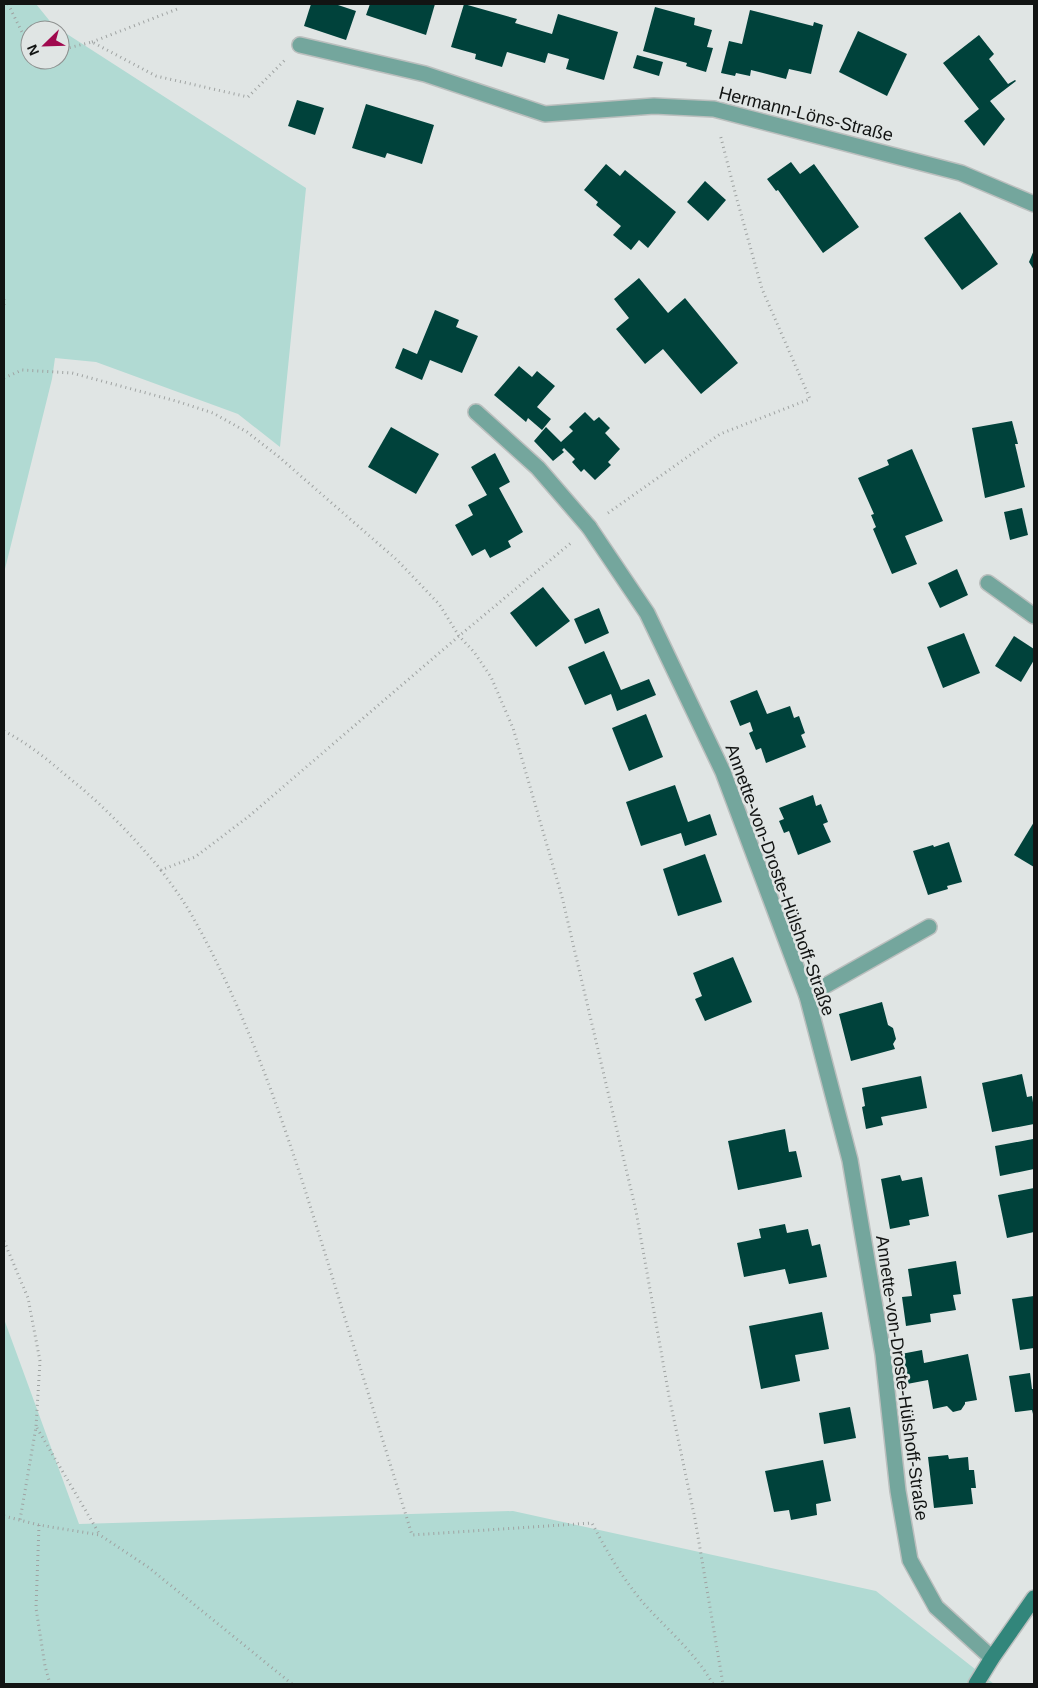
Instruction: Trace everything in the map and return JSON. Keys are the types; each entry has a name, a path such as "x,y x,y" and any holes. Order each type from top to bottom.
{"street":[{"name":"Hermann-Löns-Straße","path":"300,45 425,74 545,114 654,106 714,110 961,172 1034,204"},
{"name":"Annette-von-Droste-Hülshoff-Straße","path":"476,412 538,468 590,527 647,613 723,772 806,996 850,1160 883,1354 898,1491 910,1560 936,1607 992,1658"},
{"path":"988,583 1034,616"},
{"path":"806,996 930,927"},
{"path":"976,1684 1034,1598"}],"path":[{"path":"8,4 20,28"},
{"path":"70,48 92,42 180,8"},
{"path":"92,42 156,76 248,98 300,45"},
{"path":"161,870 195,857 248,817 459,636 590,527 720,434 810,399 762,289 714,110"},
{"path":"4,299 4,307"},
{"path":"4,378 22,370 72,373 176,401 213,414 247,432 279,457 397,560 439,604 459,636 474,652 491,677 513,728 562,897 636,1211 669,1396 696,1519 723,1684"},
{"path":"4,731 42,755 95,798 133,837 161,870 190,912 218,965 244,1018 292,1148 412,1535 592,1523 610,1559 645,1604 685,1646 713,1684"},
{"path":"4,1241 28,1298 40,1360 36,1427 20,1520"},
{"path":"36,1427 100,1535"},
{"path":"4,1516 39,1525 100,1535 148,1567 292,1684"},
{"path":"39,1525 36,1608 45,1666 50,1684"}],"green space":[{"path":"4,4 36,4 49,20 20,20 20,70 70,70 70,36 306,188 280,447 238,414 96,362 55,358 52,379 4,573"},
{"path":"4,1319 79,1524 513,1511 876,1591 994,1684 4,1684"}],"building":[{"path":"311,4 335,4 356,11 346,40 304,26"},
{"path":"370,4 435,4 426,35 366,15"},
{"path":"464,4 517,19 515,23 552,34 558,14 618,32 604,80 566,69 569,59 548,53 545,63 507,52 502,67 475,59 476,54 451,47"},
{"path":"655,7 695,18 694,25 712,30 707,47 713,48 706,72 686,66 687,63 643,51"},
{"path":"750,10 813,26 814,22 823,25 811,74 789,69 786,79 751,70 750,76 736,73 735,76 721,73 729,41 742,44"},
{"path":"858,31 907,54 887,96 839,72"},
{"path":"979,35 994,54 989,59 1008,84 1016,81 990,101 1005,119 984,146 964,121 979,109 943,63"},
{"path":"637,55 663,62 659,76 633,68"},
{"path":"297,100 324,108 315,135 288,126"},
{"path":"366,104 434,125 422,164 387,153 385,158 352,148"},
{"path":"791,162 800,174 814,164 859,227 823,253 778,190 776,191 767,179"},
{"path":"606,164 620,176 625,170 676,212 648,248 639,240 631,250 613,235 621,226 596,205 598,202 584,190"},
{"path":"705,181 726,200 708,221 687,202"},
{"path":"960,212 998,264 962,290 924,238"},
{"path":"1034,250 1034,270 1029,262"},
{"path":"639,278 668,313 685,298 738,363 701,394 663,349 645,364 616,329 629,318 614,299"},
{"path":"435,310 459,320 456,327 478,336 462,373 430,360 422,380 395,368 403,348 417,354"},
{"path":"519,366 532,377 537,371 555,386 537,407 551,419 542,430 528,418 526,422 494,395"},
{"path":"585,412 594,421 599,417 610,428 605,433 620,449 608,462 611,465 595,480 584,469 581,472 572,462 575,459 564,448 562,450 564,452 553,461 534,441 546,427 561,442 573,431 569,427"},
{"path":"1012,421 1018,444 1015,444 1025,487 985,498 972,428"},
{"path":"391,427 439,454 416,494 368,467"},
{"path":"912,449 943,521 905,536 917,564 892,574 873,529 876,527 871,515 874,514 858,478 889,465 887,460"},
{"path":"495,453 510,482 499,488 523,532 508,541 511,547 490,558 485,549 472,556 455,525 473,515 468,505 487,495 471,467"},
{"path":"1022,508 1028,535 1010,540 1004,512"},
{"path":"957,569 968,595 940,608 928,583"},
{"path":"543,587 570,621 536,647 510,613"},
{"path":"599,608 609,633 585,644 574,619"},
{"path":"964,633 980,673 943,688 927,647"},
{"path":"1014,636 1034,649 1034,660 1021,682 995,666"},
{"path":"604,651 621,690 649,679 656,695 617,711 611,694 585,705 568,667"},
{"path":"757,690 767,714 790,706 794,718 799,716 805,733 801,735 806,747 766,763 761,748 756,750 749,733 753,731 750,722 740,726 730,701"},
{"path":"646,714 663,757 629,771 612,728"},
{"path":"675,785 688,822 710,814 717,835 685,846 681,833 641,846 626,802"},
{"path":"813,795 816,806 821,804 828,822 823,824 831,842 798,855 789,831 784,833 779,821 784,819 779,808"},
{"path":"1034,822 1034,867 1014,855"},
{"path":"949,842 962,882 947,886 948,889 928,895 913,851"},
{"path":"705,854 722,902 678,916 663,869"},
{"path":"733,957 752,1002 705,1021 695,999 702,996 693,973"},
{"path":"882,1002 888,1025 893,1028 896,1039 893,1044 895,1049 851,1061 839,1014"},
{"path":"1022,1074 1027,1097 1032,1096 1034,1124 992,1132 982,1083"},
{"path":"921,1076 927,1108 881,1117 883,1125 866,1129 862,1107 865,1106 862,1088"},
{"path":"785,1129 789,1152 796,1151 802,1177 738,1190 728,1141"},
{"path":"1033,1139 1034,1169 1000,1176 995,1146"},
{"path":"900,1175 902,1181 922,1177 929,1216 909,1220 910,1225 890,1229 881,1179"},
{"path":"1034,1188 1034,1232 1007,1238 998,1195"},
{"path":"785,1224 787,1233 808,1229 812,1246 820,1244 827,1277 789,1284 785,1269 744,1277 737,1243 761,1238 759,1229"},
{"path":"956,1261 961,1294 953,1295 956,1310 930,1314 931,1322 906,1326 902,1297 912,1296 908,1269"},
{"path":"1034,1296 1034,1348 1020,1350 1012,1299"},
{"path":"822,1312 829,1349 795,1355 800,1381 761,1389 749,1326"},
{"path":"922,1350 924,1363 968,1354 977,1400 965,1402 961,1410 953,1412 947,1406 933,1409 928,1380 907,1384 901,1354"},
{"path":"1030,1373 1032,1389 1034,1389 1034,1418 1032,1410 1015,1412 1009,1376"},
{"path":"850,1407 856,1438 824,1444 819,1413"},
{"path":"948,1455 949,1459 968,1457 969,1470 974,1470 976,1488 971,1488 973,1504 934,1508 928,1457"},
{"path":"823,1460 831,1501 816,1504 817,1515 791,1520 789,1510 774,1512 765,1471"}]}
